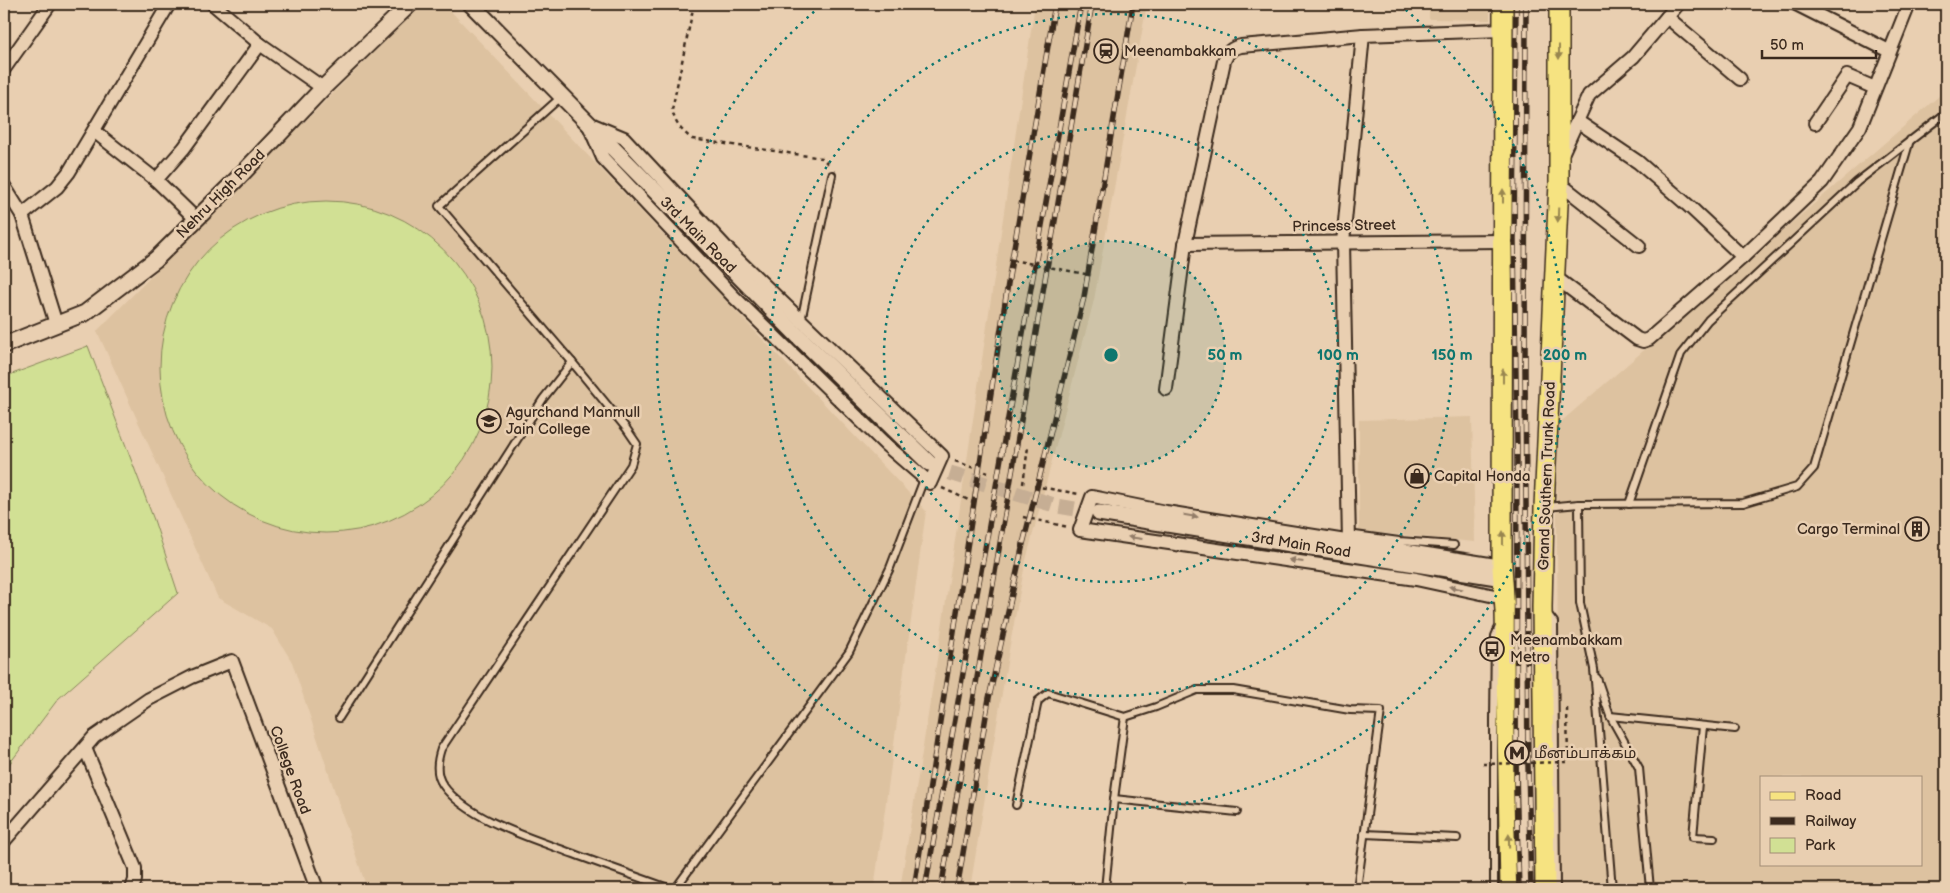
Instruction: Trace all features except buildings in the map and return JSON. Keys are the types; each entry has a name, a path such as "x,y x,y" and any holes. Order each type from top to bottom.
{"main road":[{"path":"1503,4 1502,572 1510,889"},
{"name":"Grand Southern Trunk Road","path":"1545,889 1542,607 1544,507 1559,183 1559,4"}],"street":[{"path":"4,69 50,4"},
{"path":"22,215 57,187 69,172 169,4"},
{"path":"213,4 260,44 323,88"},
{"name":"Nehru High Road","path":"4,345 85,313 156,259 238,178 323,88 410,4"},
{"name":"3rd Main Road","path":"471,4 931,470"},
{"path":"1558,158 1589,95 1633,57 1678,4"},
{"path":"1796,4 1889,51"},
{"path":"1555,277 1637,339 1646,341 1743,257 1822,182 1860,127 1909,4"},
{"path":"1667,17 1740,79"},
{"path":"1166,389 1185,244 1227,53 1233,47 1363,35 1503,30"},
{"path":"1349,538 1343,242 1363,35"},
{"path":"156,180 184,148 260,44"},
{"path":"1815,123 1847,76 1875,88"},
{"path":"1577,121 1638,162 1743,257"},
{"path":"588,123 624,138 732,254 802,320 931,470"},
{"path":"94,132 156,180 196,219"},
{"path":"1559,183 1639,246"},
{"path":"4,186 22,215 56,324"},
{"name":"Princess Street","path":"1185,244 1504,241"},
{"path":"1502,572 1349,538 1166,512 1089,496 1076,529 1416,579 1504,604"},
{"name":"3rd Main Road","path":"1099,513 1502,572"},
{"name":"College Road","path":"85,748 94,737 149,699 192,677 232,662 315,888"},
{"path":"4,841 85,748 134,868 132,889"}],"lane":[{"path":"562,96 439,206 572,362 637,444 635,454 623,477 442,749 436,762 438,775 443,785 462,804 505,828 671,889"},
{"path":"1629,504 1681,354 1708,320 1857,182 1946,112"},
{"path":"1544,507 1579,504 1743,503 1797,487 1814,468 1910,140"},
{"path":"802,320 832,175"},
{"path":"339,718 543,400 572,362"},
{"path":"675,889 849,652 890,568 931,470"},
{"path":"1579,504 1580,603 1594,669 1610,716 1639,768 1650,889"},
{"path":"1349,538 1454,545"},
{"path":"1494,889 1496,636 1504,604"},
{"path":"1542,607 1554,622 1556,889"},
{"path":"1594,669 1612,889"},
{"path":"1016,805 1038,701 1048,693 1124,717 1156,707 1197,690 1233,690 1350,710 1381,711 1357,889"},
{"path":"1610,716 1735,729"},
{"path":"1105,889 1124,717"},
{"path":"1703,726 1693,836 1714,838"},
{"path":"1114,798 1237,812"},
{"path":"1364,834 1457,838"}],"path":[{"path":"694,4 672,110 676,122 692,139 822,158 828,161 832,175"},
{"path":"1012,260 1090,275"},
{"path":"1023,484 1028,447"},
{"path":"931,470 988,473"},
{"path":"931,470 975,504"},
{"path":"1034,486 1089,496"},
{"path":"1023,517 1076,529"},
{"path":"1483,764 1568,762"}],"shaded area":[{"name":"Agurchand Manmull Jain College","path":"422,4 444,4 926,511 874,889 367,889 292,662 272,629 218,598 97,331"},
{"path":"1035,4 1147,4 1094,300 1025,564 970,889 900,889 940,641"},
{"path":"1429,4 1490,4 1490,20 1429,19"},
{"path":"1946,90 1946,889 1560,889 1556,426"},
{"path":"1472,417 1475,542 1359,531 1359,420"}],"green space":[{"path":"326,201 358,204 390,214 418,229 443,250 464,275 479,303 489,335 492,367 489,399 479,431 464,459 443,484 418,505 390,520 358,530 326,533 294,530 262,520 234,505 209,484 188,459 173,431 163,399 160,367 163,335 173,303 188,275 209,250 234,229 262,214 294,204"},
{"path":"88,346 154,520 178,593 58,699 4,771 4,377"}],"tunnel":[{"path":"929,463 947,472 1057,506 1099,513"}],"railway":[{"path":"914,889 1009,277 1055,4"},
{"path":"925,889 1081,4"},
{"path":"941,889 1092,4"},
{"path":"957,889 989,698 1023,544 1084,297 1133,4"},
{"path":"1516,4 1514,240 1517,446 1516,792 1519,889"},
{"path":"1526,4 1525,371 1528,766 1531,889"}],"place":[{"name":"Meenambakkam","path":"1106,51"},
{"name":"Agurchand Manmull Jain College","path":"489,421"},
{"name":"Capital Honda","path":"1417,476"},
{"name":"Cargo Terminal","path":"1917,529"},
{"name":"Meenambakkam Metro","path":"1492,649"},
{"name":"மீனம்பாக்கம்","path":"1517,753"}]}
